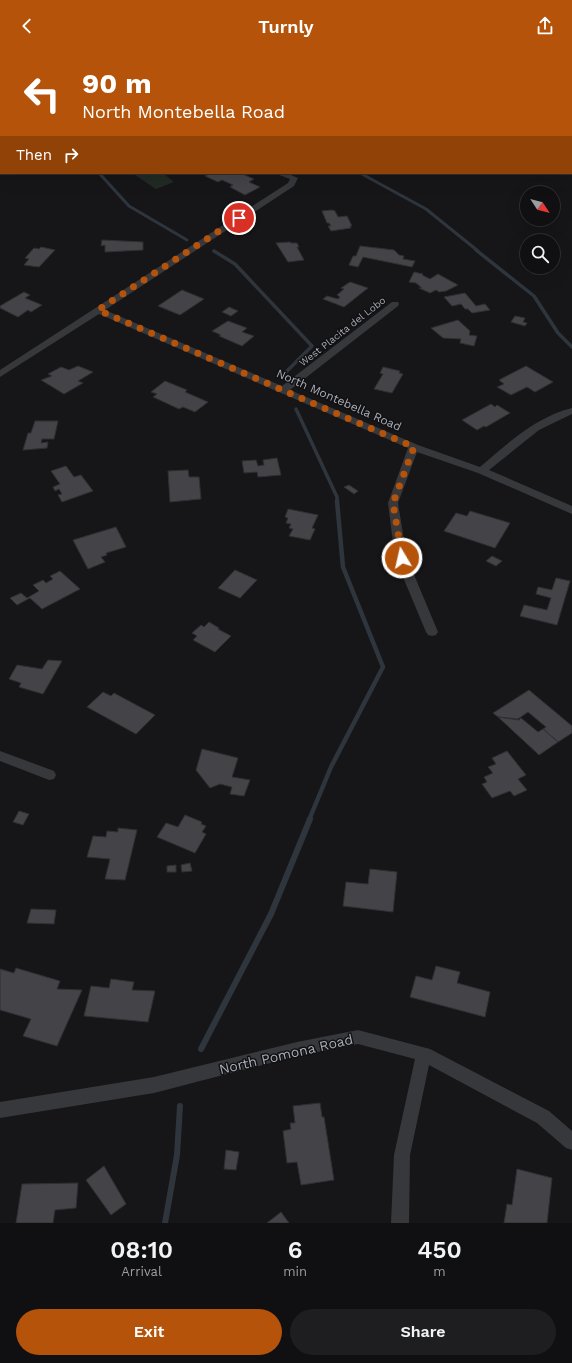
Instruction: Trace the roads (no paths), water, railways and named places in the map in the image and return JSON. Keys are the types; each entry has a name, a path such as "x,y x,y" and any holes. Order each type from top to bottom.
{"street":[{"path":"0,374 291,184 294,178 281,174"},
{"name":"West Placita del Lobo","path":"283,390 395,304"},
{"name":"North Montebella Road","path":"98,310 414,447 482,471 572,510"},
{"path":"482,471 520,438 560,414 572,411"},
{"path":"414,447 393,503 402,558 432,632"},
{"path":"0,756 49,775"},
{"name":"North Pomona Road","path":"0,1110 154,1085 297,1049 358,1037 424,1054 543,1117 572,1142"},
{"path":"400,1223 402,1155 424,1054"}],"waterway":[{"path":"100,174 129,206 187,240"},
{"path":"362,174 426,209 478,251"},
{"path":"476,250 534,296 558,333 572,347"},
{"path":"214,251 235,264 312,346 283,375"},
{"path":"296,409 337,497 337,501"},
{"path":"309,820 331,767 383,667 343,567 337,501"},
{"path":"201,1049 271,914 310,819"},
{"path":"165,1223 177,1155 180,1106"}]}
